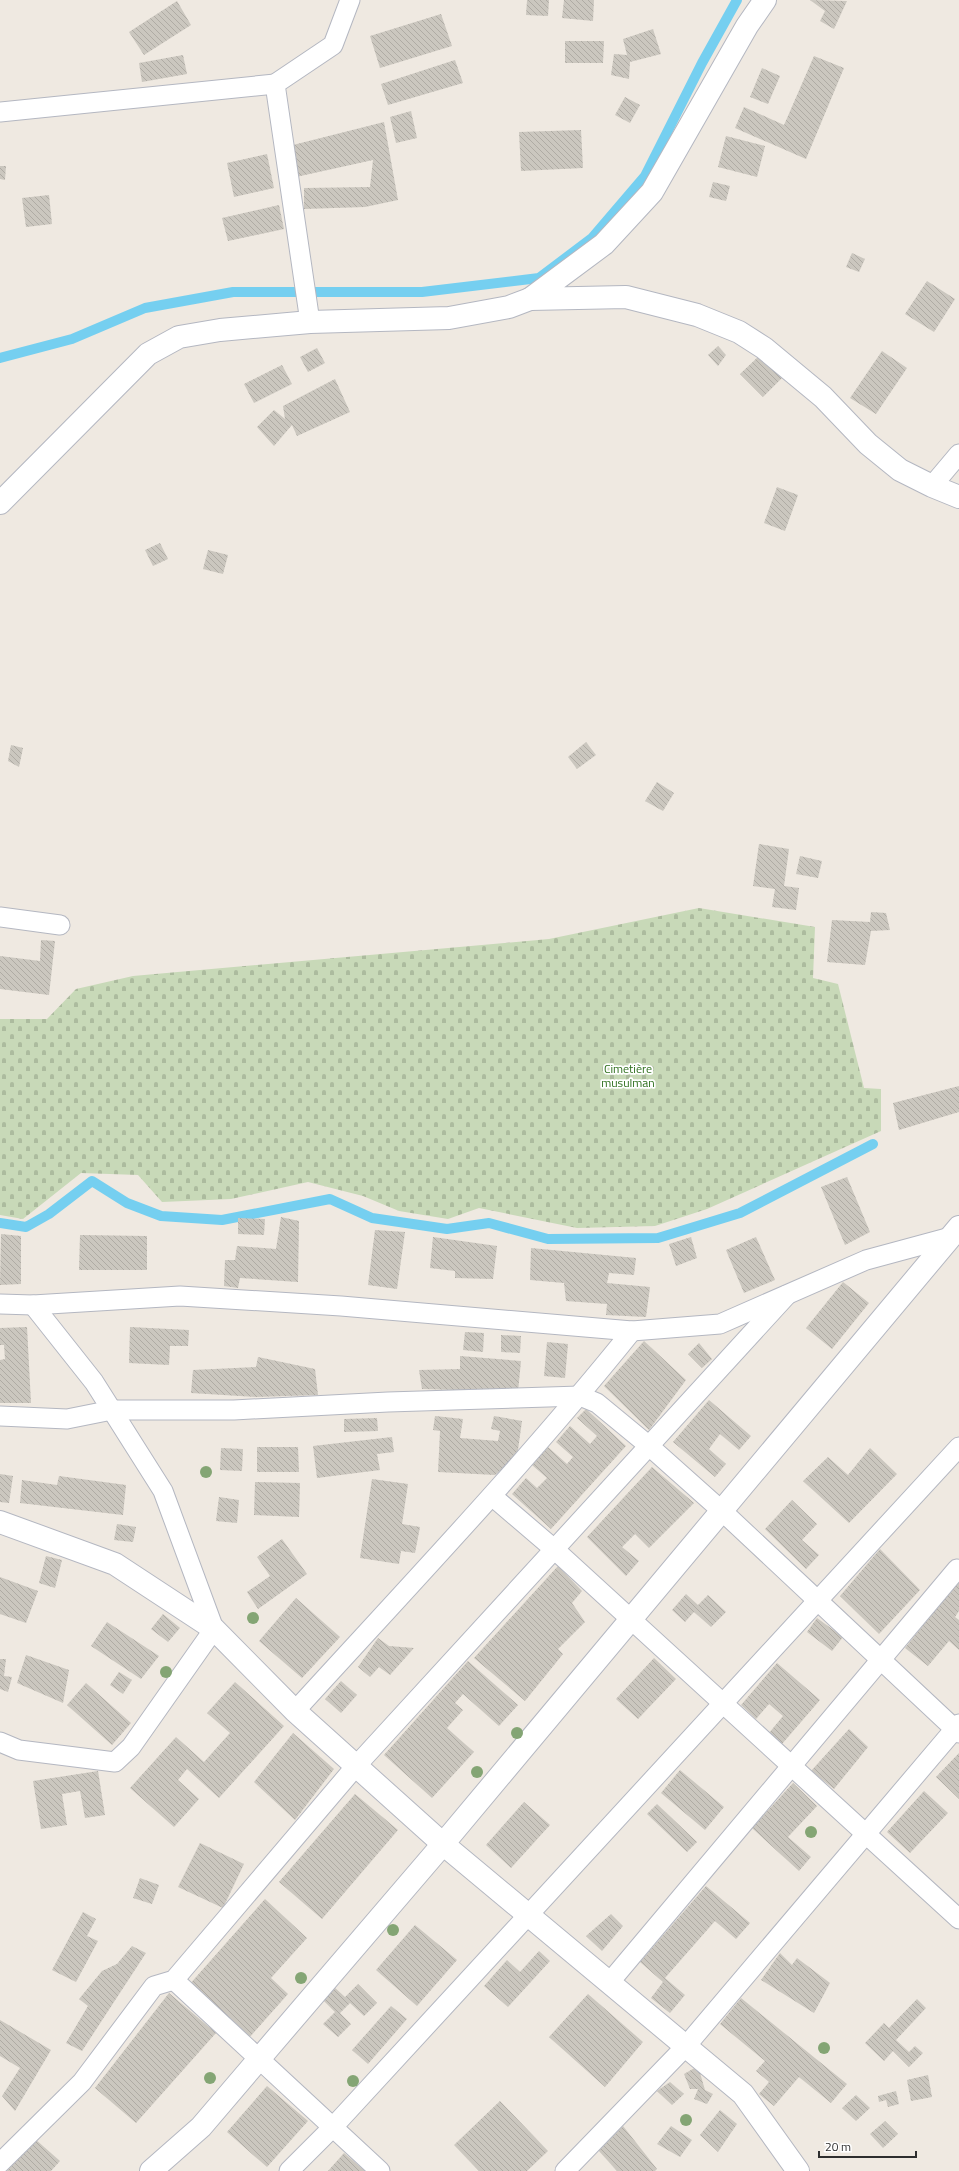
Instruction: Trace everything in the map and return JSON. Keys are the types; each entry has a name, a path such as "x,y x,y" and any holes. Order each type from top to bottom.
{"street":[{"path":"0,503 148,354 179,337 255,326 310,322 449,318 509,307 530,299 604,244 652,192 747,26 765,0"},
{"path":"530,299 626,297 697,315 739,332 764,348 823,397 879,453 900,470 932,486 959,497"},
{"path":"151,2171 201,2127 259,2060 443,1844 955,1232"},
{"path":"0,1522 114,1564 214,1629 295,1711 443,1844 743,2094 798,2171"}],"lane":[{"path":"0,112 275,84 333,45 350,0"},
{"path":"275,84 310,322"},
{"path":"932,486 959,454"},
{"path":"0,917 60,925"},
{"path":"0,1304 33,1305 180,1296 341,1306 632,1331 720,1324 866,1260 955,1232"},
{"path":"0,2162 82,2082 154,1986 174,1980 356,1766 648,1445 787,1295"},
{"path":"0,1742 18,1750 115,1762 131,1747 214,1629 163,1491 94,1382 33,1305"},
{"path":"295,1711 492,1496 580,1396 632,1331"},
{"path":"0,1416 67,1419 112,1410 234,1410 388,1402 580,1396 597,1402 648,1445 722,1511 880,1660 958,1729 866,1834 686,2046 565,2171"},
{"path":"289,2171 333,2128 959,1447"},
{"path":"492,1496 554,1549 866,1834 957,1914"},
{"path":"609,1983 957,1569"},
{"path":"174,1980 380,2171"}],"green space":[{"name":"Cimetière musulman","path":"699,908 815,927 813,978 838,984 864,1088 881,1089 881,1131 707,1209 655,1226 577,1228 479,1208 448,1219 399,1211 363,1196 308,1182 231,1199 162,1202 138,1175 81,1173 23,1219 0,1215 0,1019 47,1019 76,989 133,976 549,939"}],"building":[{"path":"527,0 549,0 548,16 526,15"},
{"path":"564,0 594,0 593,21 562,18"},
{"path":"810,0 847,1 834,29 820,21 825,11"},
{"path":"177,1 191,25 144,55 129,32"},
{"path":"441,14 452,46 380,68 370,36"},
{"path":"653,29 661,54 630,62 629,79 611,75 614,54 627,55 623,39"},
{"path":"565,41 604,41 603,63 565,63"},
{"path":"183,55 187,74 142,82 139,63"},
{"path":"814,56 844,68 806,159 735,128 744,107 784,125"},
{"path":"455,60 463,83 388,105 381,84"},
{"path":"762,68 780,76 768,104 750,97"},
{"path":"625,97 640,105 630,123 615,115"},
{"path":"411,111 417,138 396,143 390,117"},
{"path":"384,122 398,200 365,207 304,209 304,188 370,187 373,160 296,177 289,146"},
{"path":"581,130 583,168 521,171 519,132"},
{"path":"726,136 765,146 757,177 718,167"},
{"path":"267,154 274,188 234,197 227,163"},
{"path":"0,166 6,166 5,180 0,179"},
{"path":"713,182 730,186 726,201 709,197"},
{"path":"49,195 52,224 26,227 22,198"},
{"path":"279,205 284,229 228,241 222,218"},
{"path":"852,253 865,259 859,272 846,267"},
{"path":"927,281 955,299 934,332 905,314"},
{"path":"718,346 726,355 718,366 708,355"},
{"path":"317,348 325,363 308,372 300,357"},
{"path":"882,351 907,368 876,414 850,398"},
{"path":"759,356 782,378 763,397 740,374"},
{"path":"282,365 292,384 254,403 244,384"},
{"path":"335,379 350,412 297,436 292,425 274,446 257,427 274,410 285,419 283,406"},
{"path":"777,487 798,495 785,531 764,523"},
{"path":"160,543 168,559 153,566 145,550"},
{"path":"208,550 228,555 223,574 203,569"},
{"path":"586,742 596,755 577,769 568,757"},
{"path":"11,745 23,748 19,767 8,761"},
{"path":"657,782 674,793 663,811 645,801"},
{"path":"759,844 789,849 784,886 799,888 796,910 772,907 775,889 753,886"},
{"path":"800,856 822,861 818,878 796,874"},
{"path":"871,912 886,913 890,930 871,931 865,965 827,962 832,920 870,922"},
{"path":"41,940 55,941 49,995 0,989 0,956 40,961"},
{"path":"959,1086 959,1112 899,1130 893,1103"},
{"path":"847,1177 870,1232 845,1245 821,1187"},
{"path":"281,1217 299,1221 298,1282 240,1278 238,1288 224,1286 225,1260 235,1260 237,1246 276,1249"},
{"path":"238,1218 265,1219 264,1235 238,1234"},
{"path":"375,1230 405,1232 397,1289 368,1285"},
{"path":"1,1234 21,1236 21,1284 0,1285"},
{"path":"80,1235 147,1236 147,1270 79,1270"},
{"path":"433,1237 497,1246 493,1279 455,1278 455,1271 430,1268"},
{"path":"691,1237 697,1258 676,1266 669,1244"},
{"path":"756,1237 775,1280 744,1293 726,1250"},
{"path":"531,1248 636,1258 634,1275 609,1273 607,1283 650,1287 646,1317 606,1315 607,1304 566,1301 564,1283 530,1280"},
{"path":"843,1282 869,1303 832,1349 806,1328"},
{"path":"27,1327 31,1403 0,1403 0,1360 5,1359 4,1345 0,1345 0,1328"},
{"path":"130,1327 189,1330 188,1346 170,1346 169,1365 129,1363"},
{"path":"465,1332 484,1333 483,1352 463,1350"},
{"path":"501,1335 521,1336 520,1353 501,1352"},
{"path":"644,1341 686,1380 649,1430 604,1386"},
{"path":"547,1342 568,1344 565,1378 544,1376"},
{"path":"699,1343 712,1359 702,1368 688,1354"},
{"path":"460,1356 521,1361 518,1392 422,1389 419,1370 460,1369"},
{"path":"258,1357 315,1369 318,1395 256,1397 191,1393 193,1370 256,1367"},
{"path":"709,1400 751,1436 739,1450 720,1434 709,1449 726,1464 715,1477 673,1442"},
{"path":"586,1409 626,1446 551,1529 512,1494 526,1478 537,1488 547,1478 532,1465 548,1447 567,1464 573,1457 556,1442 570,1426 590,1444 597,1436 577,1418"},
{"path":"435,1416 463,1419 460,1438 498,1441 500,1431 491,1429 494,1416 522,1421 517,1457 495,1475 438,1472 440,1431 433,1430"},
{"path":"377,1418 378,1431 344,1432 344,1419"},
{"path":"392,1437 394,1452 377,1454 380,1470 317,1478 313,1446"},
{"path":"257,1447 298,1447 299,1472 257,1472"},
{"path":"221,1448 243,1449 242,1471 220,1470"},
{"path":"870,1448 897,1474 849,1523 803,1481 828,1457 848,1475"},
{"path":"652,1467 694,1503 649,1548 635,1534 622,1547 639,1561 626,1576 587,1537"},
{"path":"0,1474 13,1476 9,1503 0,1502"},
{"path":"59,1476 126,1485 123,1515 20,1503 22,1480 57,1485"},
{"path":"372,1479 408,1484 402,1524 420,1527 415,1553 401,1551 399,1564 360,1558"},
{"path":"255,1482 300,1483 299,1517 254,1515"},
{"path":"219,1497 239,1500 237,1523 216,1521"},
{"path":"792,1500 817,1524 802,1540 819,1555 806,1569 765,1529"},
{"path":"117,1524 136,1527 133,1542 114,1540"},
{"path":"282,1539 307,1574 258,1609 247,1592 270,1576 257,1557"},
{"path":"880,1549 920,1590 879,1634 840,1596"},
{"path":"46,1556 62,1560 55,1588 39,1583"},
{"path":"558,1566 582,1591 572,1603 585,1622 558,1649 563,1654 525,1701 474,1658"},
{"path":"0,1577 38,1591 26,1623 0,1614"},
{"path":"959,1580 959,1611 955,1617 959,1620 959,1650 949,1641 928,1666 905,1648"},
{"path":"686,1594 698,1605 708,1595 726,1612 711,1627 694,1612 685,1622 672,1610"},
{"path":"296,1598 340,1637 302,1678 259,1641"},
{"path":"163,1614 180,1628 168,1642 151,1629"},
{"path":"817,1618 843,1637 832,1651 807,1632"},
{"path":"107,1622 159,1656 141,1679 91,1646"},
{"path":"378,1638 389,1646 414,1648 390,1675 379,1667 370,1677 358,1667"},
{"path":"26,1655 69,1670 63,1703 17,1683"},
{"path":"654,1658 676,1679 638,1719 616,1699"},
{"path":"0,1659 6,1659 4,1676 12,1677 8,1692 0,1689"},
{"path":"468,1661 518,1705 499,1726 463,1694 455,1703 463,1710 447,1728 474,1752 432,1798 384,1755"},
{"path":"777,1663 820,1700 782,1744 769,1733 783,1716 769,1704 756,1719 741,1705"},
{"path":"119,1672 132,1680 123,1694 110,1685"},
{"path":"341,1681 357,1695 341,1713 325,1699"},
{"path":"235,1682 284,1726 219,1798 187,1769 178,1780 199,1799 174,1827 130,1788 176,1737 204,1762 230,1733 207,1713"},
{"path":"86,1683 131,1723 112,1745 67,1705"},
{"path":"849,1729 868,1747 834,1789 811,1771"},
{"path":"293,1733 334,1769 295,1820 254,1782"},
{"path":"959,1753 959,1799 936,1777"},
{"path":"680,1770 724,1807 705,1830 661,1793"},
{"path":"98,1771 105,1815 85,1818 80,1791 62,1794 67,1825 41,1829 33,1781"},
{"path":"793,1783 817,1806 788,1837 811,1857 799,1871 752,1828"},
{"path":"924,1791 948,1813 910,1853 887,1832"},
{"path":"355,1794 398,1830 322,1919 279,1882"},
{"path":"524,1802 550,1825 511,1868 486,1845"},
{"path":"657,1804 697,1842 687,1852 647,1814"},
{"path":"200,1843 244,1864 223,1908 178,1887"},
{"path":"140,1878 159,1885 152,1904 133,1898"},
{"path":"706,1886 750,1923 736,1939 715,1921 665,1978 685,1995 670,2013 651,1998 663,1982 640,1962"},
{"path":"265,1899 307,1938 271,1978 288,1994 249,2038 189,1985"},
{"path":"83,1912 96,1919 87,1936 98,1941 76,1982 52,1970"},
{"path":"611,1914 623,1926 602,1951 586,1936"},
{"path":"415,1925 457,1960 417,2006 376,1970"},
{"path":"132,1946 146,1953 82,2051 66,2043 88,2006 79,1999 102,1971 117,1964"},
{"path":"539,1951 550,1961 508,2007 484,1986 507,1960 520,1972"},
{"path":"780,1953 792,1965 797,1958 830,1983 814,2013 761,1980"},
{"path":"358,1984 377,2003 364,2016 350,2003 340,2013 351,2024 338,2037 323,2024 335,2012 322,1999 334,1987 345,1997"},
{"path":"169,1993 216,2033 136,2123 95,2088"},
{"path":"588,1994 643,2042 605,2087 549,2037"},
{"path":"741,1998 847,2084 831,2103 799,2077 774,2106 759,2094 769,2082 756,2071 765,2061 720,2024"},
{"path":"917,1999 926,2008 896,2040 909,2052 915,2046 923,2053 909,2067 893,2051 884,2061 865,2043 884,2023 889,2028"},
{"path":"391,2006 407,2019 368,2064 352,2050"},
{"path":"0,2020 51,2050 15,2111 2,2096 20,2068 0,2056"},
{"path":"698,2066 705,2090 713,2094 707,2104 694,2099 698,2089 690,2089 684,2074"},
{"path":"928,2075 932,2097 911,2101 907,2080"},
{"path":"670,2082 684,2094 672,2105 657,2091"},
{"path":"267,2086 308,2121 267,2167 227,2132"},
{"path":"896,2091 899,2104 888,2107 886,2100 879,2102 878,2096"},
{"path":"856,2095 870,2108 856,2121 842,2108"},
{"path":"500,2101 548,2151 527,2171 479,2171 454,2145"},
{"path":"720,2110 737,2124 718,2152 700,2135"},
{"path":"885,2121 898,2134 883,2148 870,2134"},
{"path":"623,2126 657,2169 655,2171 617,2171 598,2150"},
{"path":"671,2126 692,2140 680,2157 657,2144"},
{"path":"35,2139 60,2161 51,2171 7,2171"},
{"path":"344,2153 365,2171 328,2171"}],"waterway":[{"path":"0,358 72,339 145,308 233,292 422,292 539,278 592,238 645,176 702,63 737,0"},
{"path":"0,1223 26,1227 49,1214 92,1181 127,1203 161,1216 222,1220 330,1199 372,1218 447,1229 489,1223 548,1239 658,1238 740,1213 873,1144"}]}
